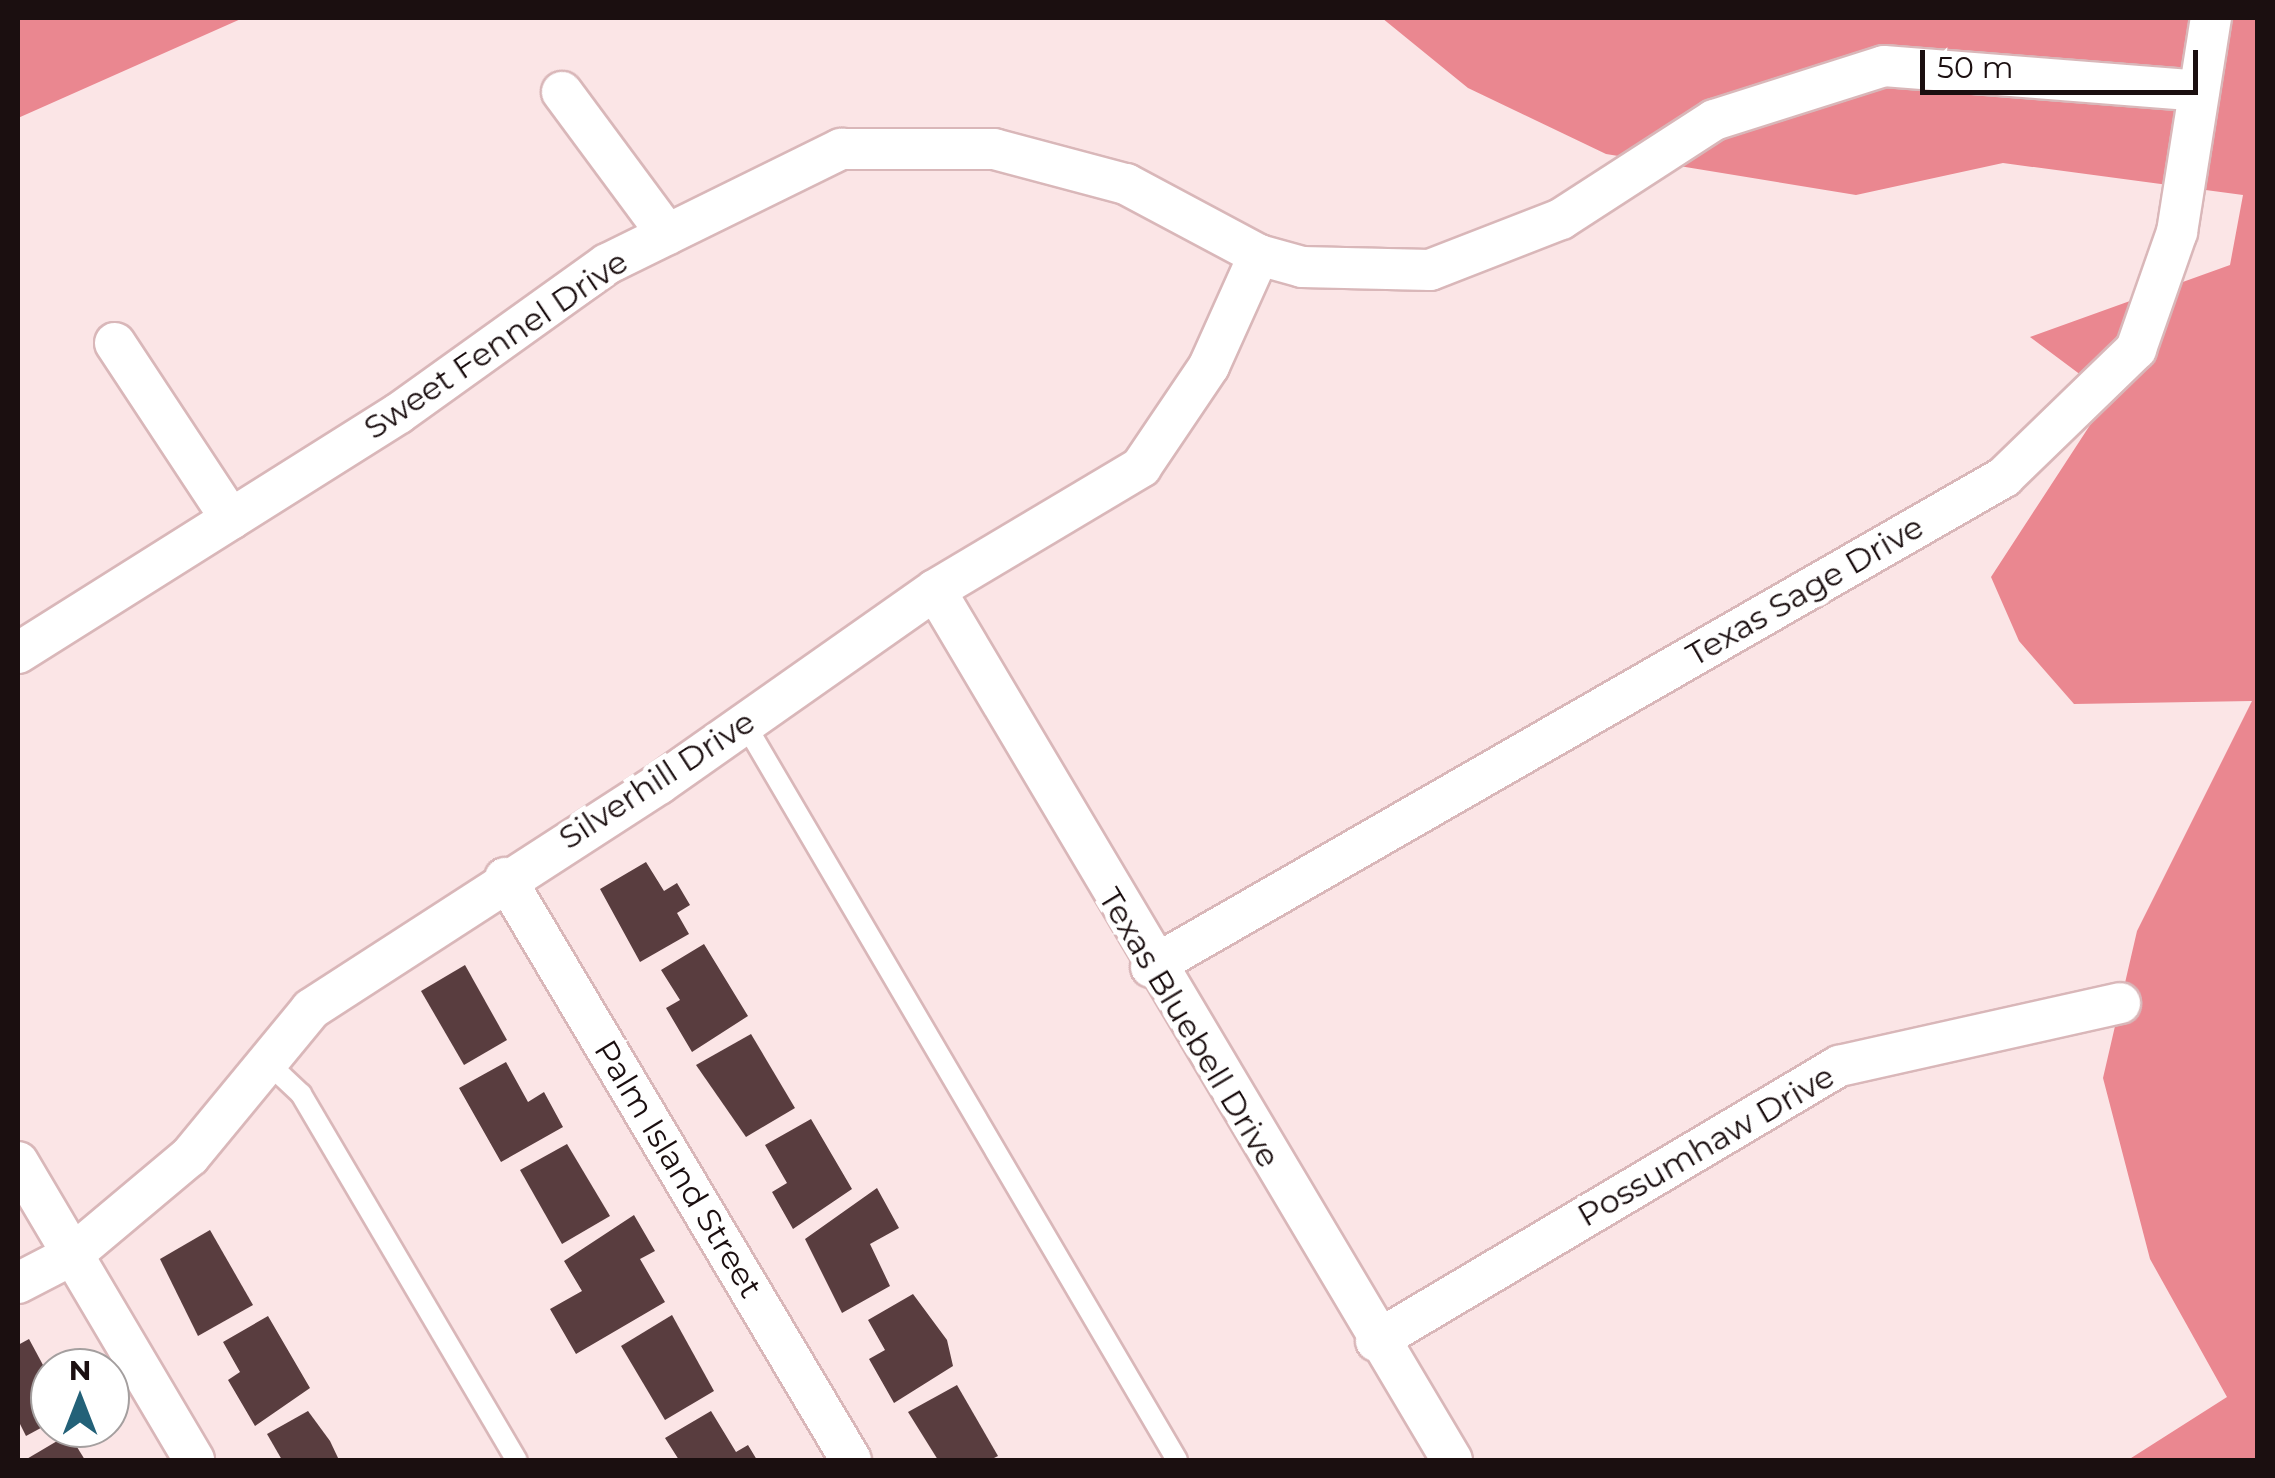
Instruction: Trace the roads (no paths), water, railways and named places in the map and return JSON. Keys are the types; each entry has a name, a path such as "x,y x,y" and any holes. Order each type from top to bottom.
{"street":[{"name":"Texas Sage Drive","path":"1151,967 2004,477 2136,349 2177,232 2210,18"},
{"name":"Sweet Fennel Drive","path":"18,653 399,413 607,264 841,149 994,149 1126,184 1259,255 1302,266 1430,270 1561,219 1714,120 1884,66 2199,91"},
{"path":"562,92 667,234"},
{"name":"Silverhill Drive","path":"18,1282 72,1255 190,1156 311,1009 744,724 935,590 1141,467 1209,366 1259,255"},
{"path":"115,343 231,519"},
{"name":"Texas Bluebell Drive","path":"935,590 1151,967 1452,1460"},
{"name":"Palm Island Street","path":"505,878 851,1460"},
{"name":"Possumhaw Drive","path":"1376,1340 1840,1066 2120,1003"},
{"path":"18,1162 194,1460"}],"lane":[{"path":"744,724 1177,1460"},
{"path":"267,1062 301,1094 517,1460"}]}
